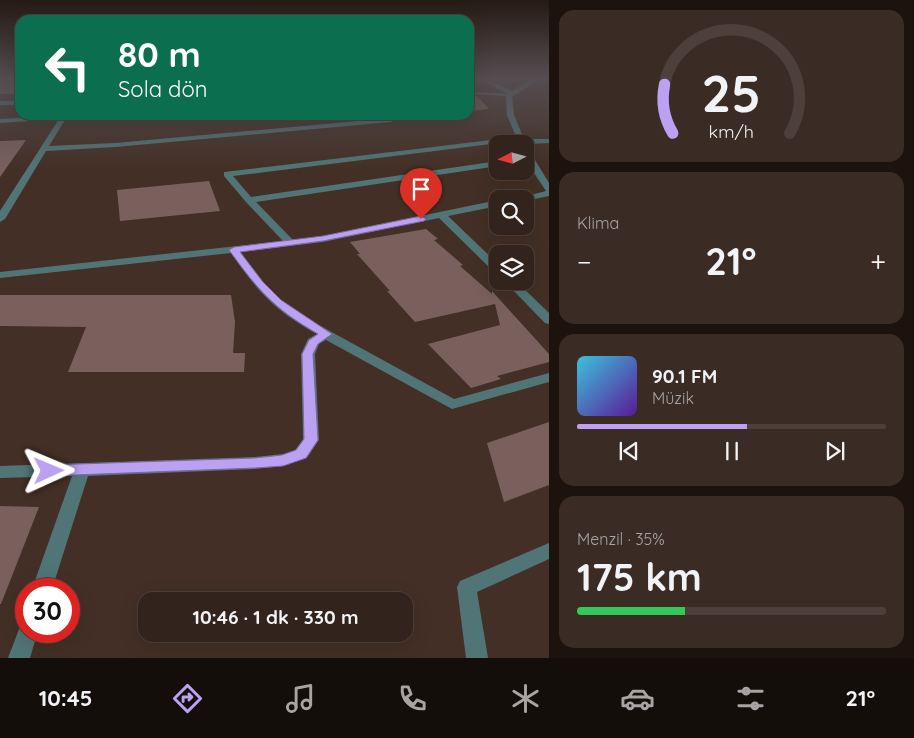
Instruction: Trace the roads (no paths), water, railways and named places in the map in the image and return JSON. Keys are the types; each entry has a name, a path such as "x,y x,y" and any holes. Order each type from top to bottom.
{"street":[{"path":"510,109 519,135"},
{"path":"0,121 15,120"},
{"path":"0,219 63,120"},
{"path":"45,149 115,145 391,120"},
{"path":"534,142 549,141"},
{"path":"291,243 249,200 227,174 489,142"},
{"path":"249,200 489,165"},
{"path":"534,171 549,191 534,195"},
{"path":"0,274 291,243 489,205"},
{"path":"441,215 489,261"},
{"path":"234,250 259,285 277,303 326,334 452,404 549,377"},
{"path":"518,290 549,320"},
{"path":"0,472 255,463 283,460 301,454 311,440 308,354 313,342 326,334"},
{"path":"46,578 82,470"},
{"path":"477,658 467,586 549,552"},
{"path":"19,658 24,643"}]}
